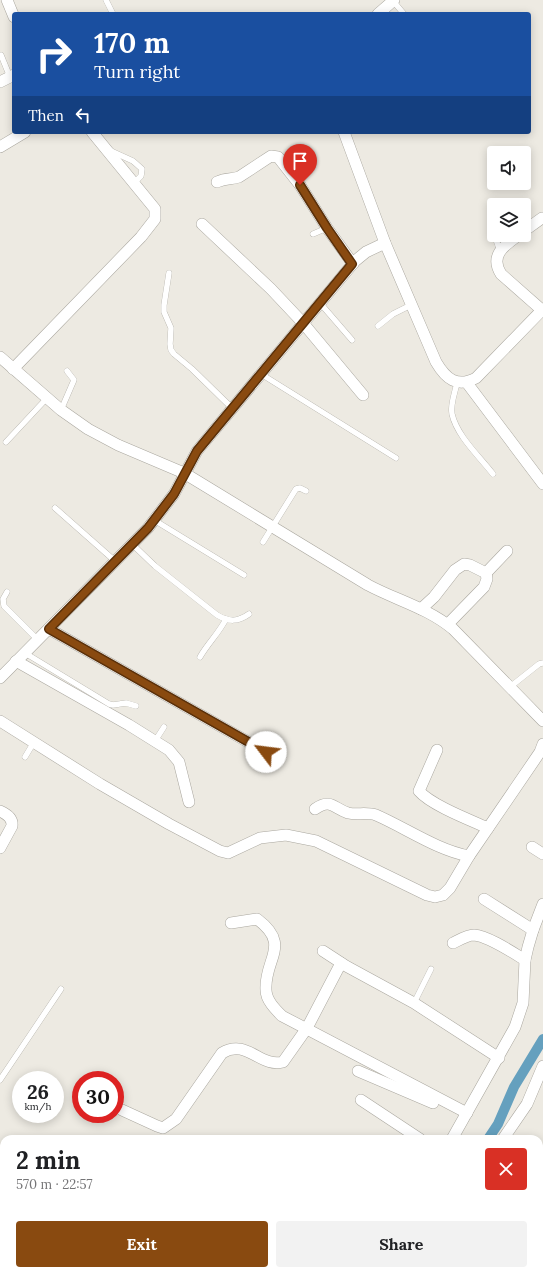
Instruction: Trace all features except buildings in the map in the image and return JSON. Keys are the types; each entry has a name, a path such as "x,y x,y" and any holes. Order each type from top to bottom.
{"street":[{"path":"7,0 12,12"},
{"path":"380,12 394,1"},
{"path":"0,82 12,76"},
{"path":"0,147 22,134"},
{"path":"14,369 155,219 155,210 94,134"},
{"path":"345,134 385,243 436,362 445,374 462,383 543,484"},
{"path":"218,182 228,177 239,177 271,156 278,157 300,185 352,264"},
{"path":"531,226 542,218"},
{"path":"202,224 271,289 303,322 363,395"},
{"path":"462,383 482,373 543,310 501,274 497,268 496,262 500,251 511,242"},
{"path":"1,674 49,629 154,520 174,494 197,451 262,374 303,322 352,264 366,252 385,243"},
{"path":"0,357 61,410 88,429 118,445 184,473 271,527 381,592 440,618 448,624 510,687 541,715"},
{"path":"486,572 507,551"},
{"path":"421,609 434,597 455,570 464,564 486,572"},
{"path":"448,624 484,587 487,579 486,572"},
{"path":"49,629 266,752"},
{"path":"16,661 169,750 179,762 189,802"},
{"path":"0,721 100,784 169,824 220,851 228,853 260,838 286,835 316,841 427,895 435,897 443,895 450,888 469,856 543,747"},
{"path":"437,750 419,791 437,804 488,828"},
{"path":"315,809 323,803 327,803 348,812 374,815 451,851 469,856"},
{"path":"0,811 11,818 13,822 0,848"},
{"path":"532,847 543,854"},
{"path":"484,899 533,930"},
{"path":"454,1135 463,1111 499,1058 515,1028 523,1003 525,960 533,930 543,904"},
{"path":"231,923 256,919 268,928 274,938 274,949 266,991 271,1005 282,1016 463,1111"},
{"path":"453,943 469,935 474,935 484,938 525,960"},
{"path":"323,951 341,963 414,1003 499,1058"},
{"path":"124,1111 163,1128 176,1118 222,1053 228,1049 245,1050 272,1064 283,1062 307,1028 341,963"},
{"path":"506,1135 527,1104 543,1066"},
{"path":"358,1071 446,1109 463,1111"},
{"path":"361,1100 414,1135"}],"lane":[{"path":"106,0 111,12"},
{"path":"394,1 402,12"},
{"path":"1,55 12,76"},
{"path":"313,234 327,228"},
{"path":"497,242 500,251"},
{"path":"169,273 164,312 170,322 171,350 232,408"},
{"path":"320,302 352,340"},
{"path":"378,326 393,314 411,305"},
{"path":"61,410 74,380 67,371"},
{"path":"262,374 396,458"},
{"path":"462,383 452,413 454,419 464,437 493,474"},
{"path":"6,442 47,398"},
{"path":"263,542 296,489 300,488 306,491"},
{"path":"55,508 115,561"},
{"path":"154,520 244,575"},
{"path":"132,544 156,566 217,615 226,619 237,620 249,614"},
{"path":"6,592 3,599 4,606 38,640"},
{"path":"200,657 205,646 222,627 226,619"},
{"path":"25,653 109,704 119,705 126,703 136,706"},
{"path":"510,687 539,664 543,663"},
{"path":"155,742 164,727"},
{"path":"25,757 34,742"},
{"path":"414,1003 431,968"},
{"path":"0,1080 60,989"}],"waterway":[{"path":"491,1135 498,1124 514,1087 543,1039"}],"route":[{"path":"266,752 49,629 148,528 180,485 184,473 197,451 352,264 300,185"}]}
